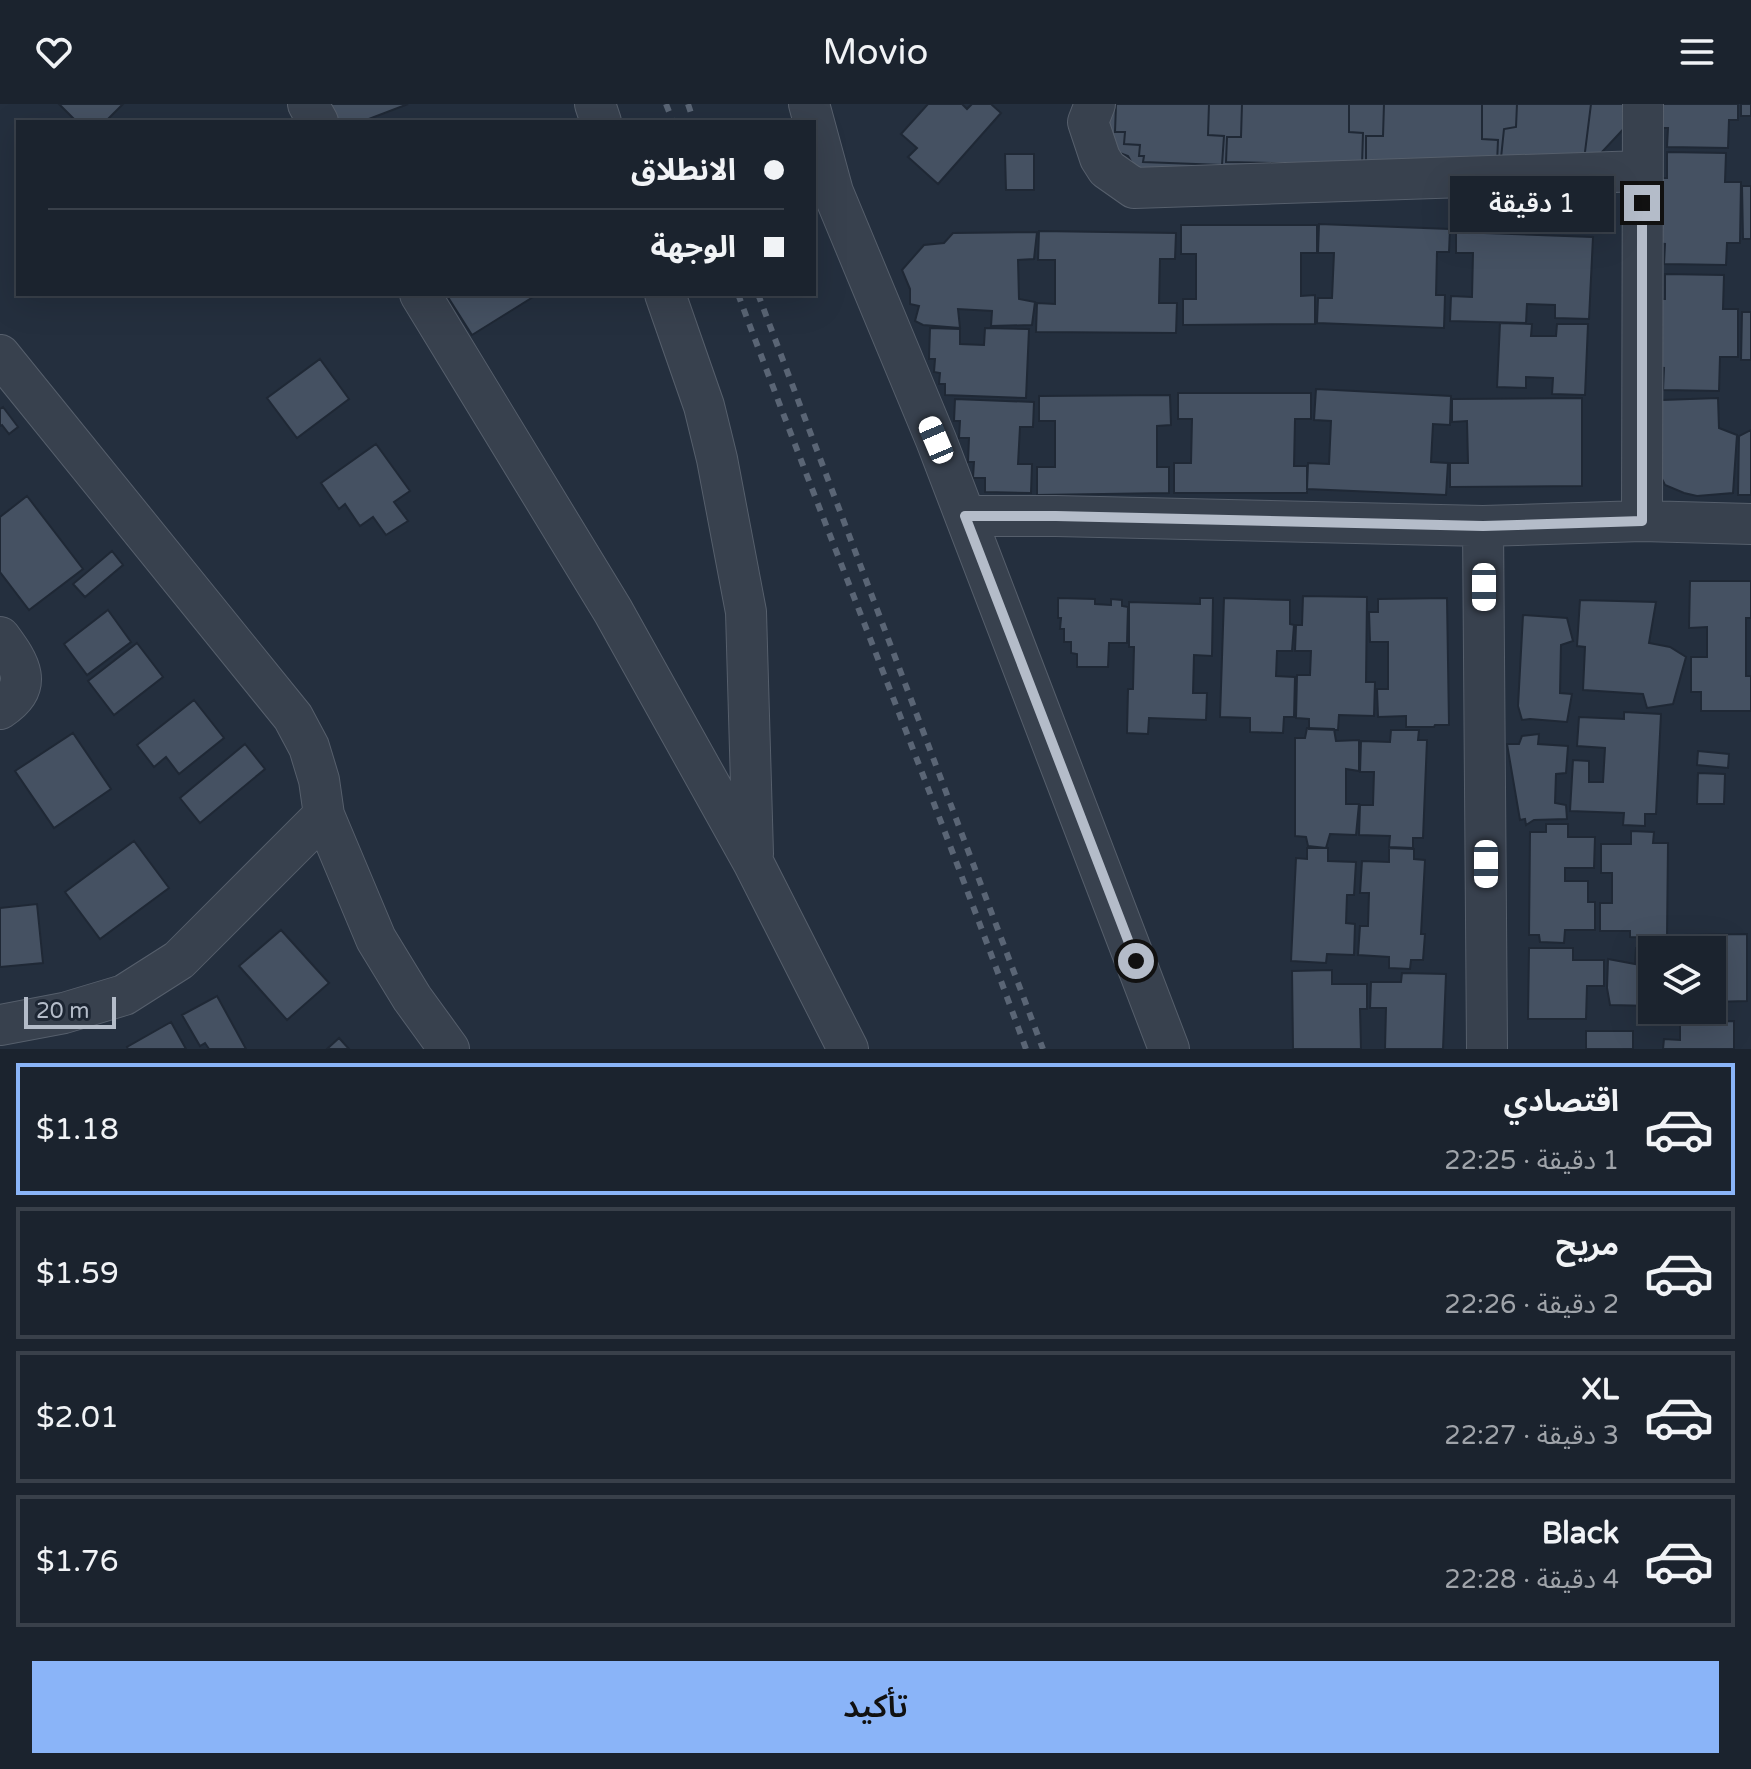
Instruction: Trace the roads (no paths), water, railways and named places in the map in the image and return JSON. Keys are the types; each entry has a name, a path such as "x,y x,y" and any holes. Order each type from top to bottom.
{"street":[{"path":"1095,104 1088,122 1100,158 1107,169 1134,188 1642,171"},
{"path":"1642,521 1643,104"},
{"path":"816,130 833,192 936,440 1169,1049"},
{"path":"421,296 613,611 753,862 848,1049"},
{"path":"666,296 704,406 746,612 753,862"},
{"path":"0,355 293,717 309,747 319,780 324,815 376,939 412,998 449,1049"},
{"path":"965,516 1483,526 1642,521 1751,524"},
{"path":"1483,526 1487,1049"},
{"path":"0,637 14,656 23,682 14,700 0,709"},
{"path":"0,1025 64,1013 124,995 179,960 324,815"}],"railway":[{"path":"666,104 672,120"},
{"path":"688,104 693,120"},
{"path":"739,296 1026,1049"},
{"path":"759,296 1043,1049"}]}
